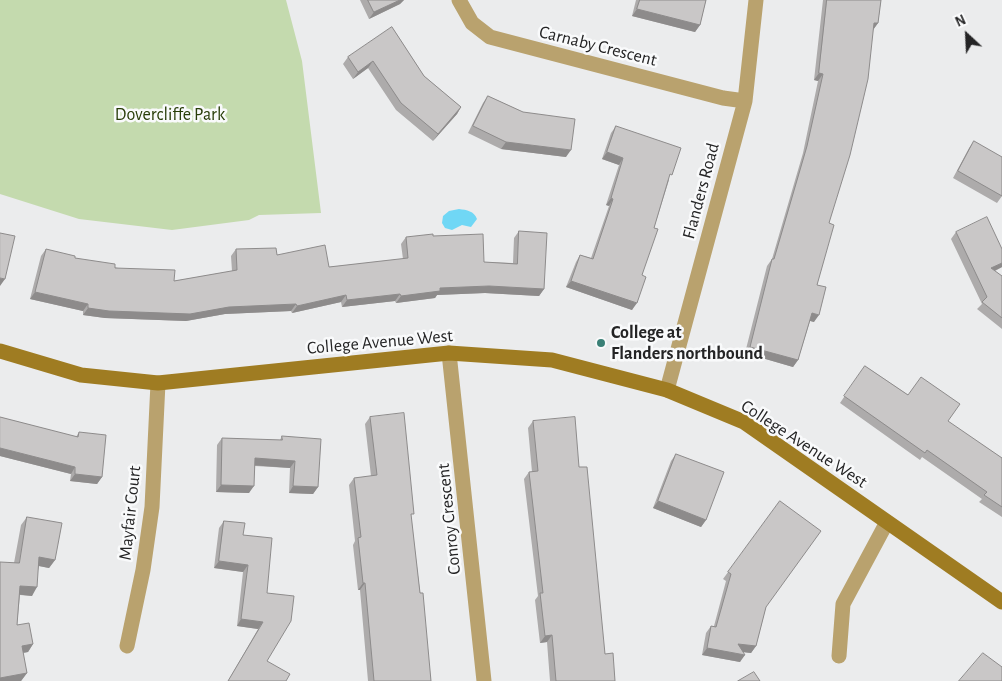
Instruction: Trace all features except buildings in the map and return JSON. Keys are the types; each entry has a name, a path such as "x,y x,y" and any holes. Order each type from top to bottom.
{"street":[{"name":"Carnaby Crescent","path":"459,0 472,23 490,37 723,98 745,100"},
{"name":"Flanders Road","path":"668,390 745,100 756,0"},
{"name":"College Avenue West","path":"0,351 81,375 158,383 449,353 552,360 668,390 744,422 1002,602"},
{"name":"Conroy Crescent","path":"449,353 484,681"},
{"name":"Mayfair Court","path":"127,646 143,570 152,507 158,383"},
{"path":"839,656 843,604 887,522"}],"green space":[{"name":"Dovercliffe Park","path":"0,0 286,0 302,61 321,213 259,215 249,220 172,230 79,219 0,194"}],"water":[{"path":"467,210 476,216 477,219 471,227 462,225 452,230 445,228 442,223 443,216 449,211"}],"place":[{"name":"College at Flanders northbound","path":"601,343"}]}
